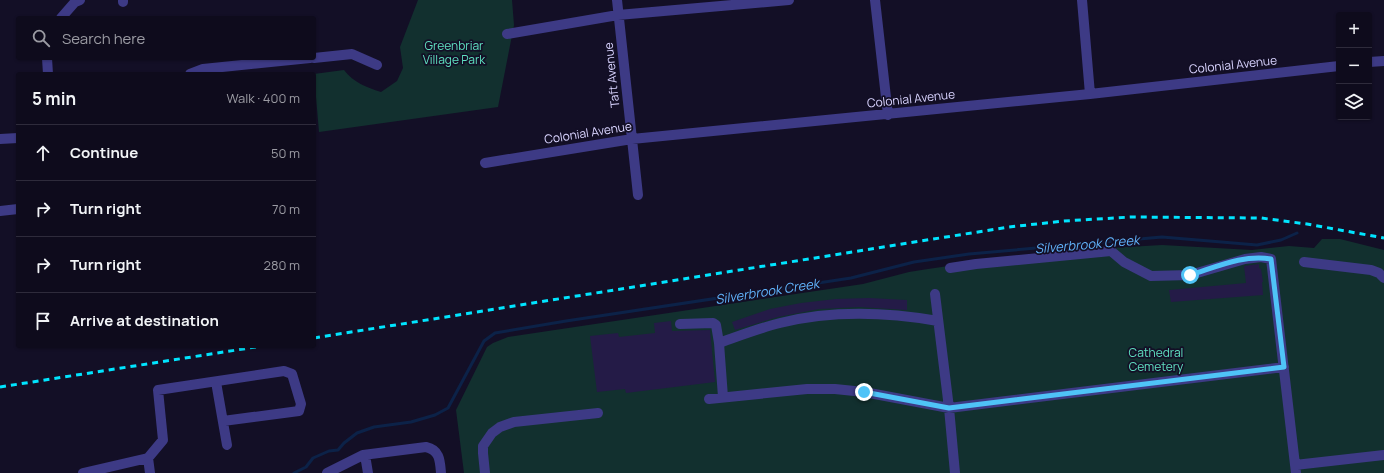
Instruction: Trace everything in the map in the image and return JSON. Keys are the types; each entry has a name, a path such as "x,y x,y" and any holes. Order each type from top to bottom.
{"street":[{"path":"63,16 75,2 80,0"},
{"name":"Taft Avenue","path":"617,0 638,195"},
{"path":"507,34 618,15 789,0"},
{"path":"876,0 888,115"},
{"path":"1082,0 1090,94"},
{"path":"316,58 352,54 377,65"},
{"path":"47,60 48,72"},
{"path":"195,72 203,69 291,60"},
{"path":"1372,62 1384,61"},
{"name":"Colonial Avenue","path":"485,163 632,139 888,115 1336,66"},
{"path":"0,140 16,138"},
{"path":"0,210 16,209"},
{"path":"950,268 976,264 1111,251 1124,262 1151,276 1190,275 1245,258 1261,257 1271,259 1295,469 1384,456"},
{"path":"1304,262 1371,270 1379,273 1384,278"},
{"path":"935,294 949,408 955,473"},
{"path":"719,343 780,323 829,315 879,314 908,316 938,321"},
{"path":"680,324 713,323 717,328 723,397"},
{"path":"709,399 807,389 835,388 949,408 1284,367"},
{"path":"83,473 148,458 163,440 158,390 284,371 292,374 301,404 299,411 223,421"},
{"path":"216,382 227,445"},
{"path":"485,473 483,453 484,446 492,433 500,427 514,422 598,413"},
{"path":"327,473 363,455 421,448 434,449 438,454 442,473"},
{"path":"363,455 366,461 368,473"},
{"path":"148,458 150,473"}],"green space":[{"name":"Greenbriar Village Park","path":"418,0 512,0 514,25 498,107 319,132 316,97 316,74 344,70 356,81 381,92 397,81 403,68 400,47"},
{"name":"Cathedral Cemetery","path":"1322,239 1340,239 1384,250 1384,473 464,473 456,410 487,347 508,337 863,284 909,272 969,263 1110,248 1162,245 1252,250 1289,246 1314,248"}],"building":[{"path":"1259,264 1263,282 1263,295 1171,302 1169,290 1246,283 1244,266"},
{"path":"869,298 907,300 907,310 859,307 819,309 778,317 735,330 732,322 770,309 801,303 836,299"},
{"path":"671,321 672,331 710,330 715,382 626,393 625,389 597,392 590,336 618,333 619,337 655,333 654,323"}],"waterway":[{"name":"Silverbrook Creek","path":"294,473 306,467 313,458 329,451 338,450 344,443 357,433 374,427 411,422 435,415 448,408 484,341 495,333 851,278 914,262 969,254 1162,237 1257,245 1281,240 1297,233"}],"railway":[{"path":"316,338 1009,227 1064,221 1131,217 1261,218 1307,224 1384,238"},
{"path":"0,387 249,348"}],"route":[{"path":"864,392 900,400 949,408 1284,367 1271,259 1261,257 1245,258 1190,275"}]}
